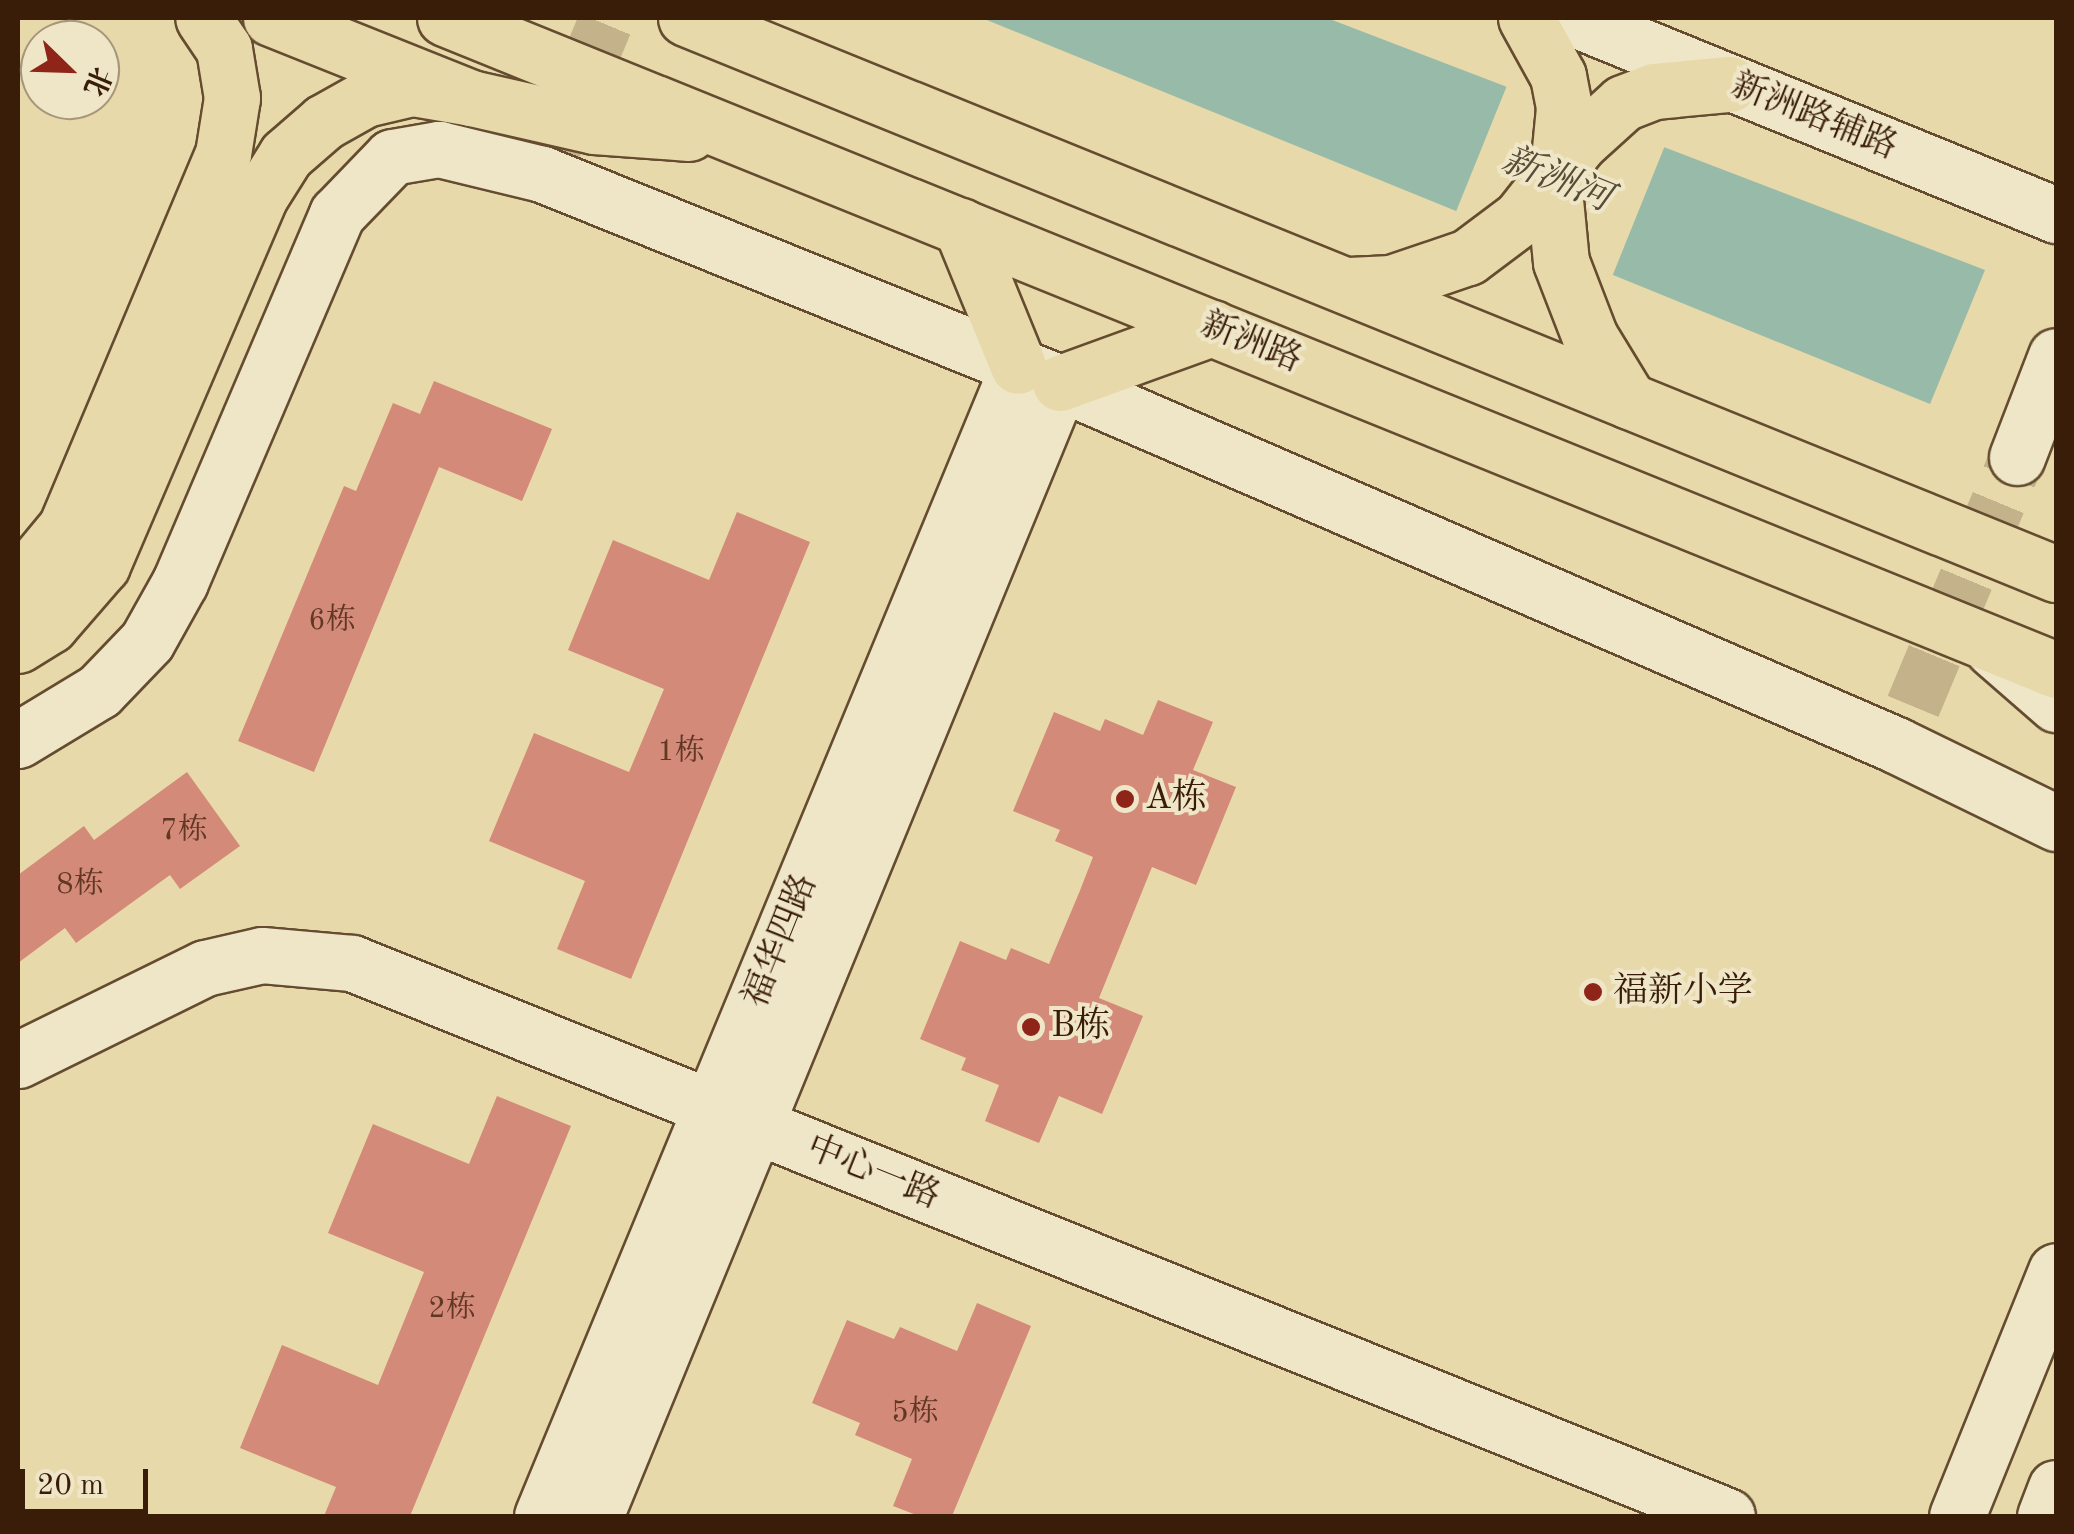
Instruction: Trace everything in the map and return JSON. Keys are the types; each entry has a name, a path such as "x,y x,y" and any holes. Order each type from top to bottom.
{"main road":[{"path":"18,585 33,574 66,526 223,154 232,98 224,49 203,18"},
{"path":"271,18 470,98"},
{"name":"新洲路","path":"445,18 2056,670"},
{"path":"686,18 2056,574"},
{"path":"730,18 774,53"},
{"path":"1526,18 1558,76 1564,108 1555,200 1561,262 1590,337 1629,400"},
{"path":"1346,286 1434,272 1498,237 1623,103 1654,91 1730,84"},
{"path":"18,644 50,625 102,565 259,198 286,155 324,122 366,99 412,88 594,126 740,137"},
{"path":"961,226 1039,374 1212,328"},
{"path":"1998,550 2056,560"}],"street":[{"name":"新洲路辅路","path":"1572,18 2056,215"},
{"path":"18,740 100,692 155,628 321,244 353,191 392,157 415,149 439,148 547,163 1039,374 1904,726 2056,823"},
{"path":"2017,456 2056,356"},
{"name":"福华四路","path":"594,1516 734,1116 1039,374"},
{"path":"1983,640 2056,704"},
{"name":"中心一路","path":"18,1060 205,968 294,954 386,975 1727,1516"},
{"name":"福华四路","path":"542,1516 734,1116"},
{"path":"1957,1516 2056,1271"},
{"path":"2045,1516 2056,1488"}],"water":[{"name":"新洲河","path":"982,18 1327,18 1985,270 1930,404"}],"pier":[{"path":"1508,83 1665,146 1611,279 1454,216"}],"building":[{"path":"434,381 552,429 522,501 439,467 314,772 238,741 344,486 356,491 393,403 420,414"},
{"path":"737,512 810,542 631,979 557,949 585,881 489,841 534,733 629,772 664,689 568,650 613,540 709,580"},
{"path":"1158,700 1213,722 1193,770 1236,787 1196,885 1152,867 1099,998 1143,1016 1102,1114 1059,1096 1039,1143 985,1121 999,1085 961,1070 966,1058 920,1039 960,941 1006,960 1011,948 1049,964 1079,893 1093,857 1055,841 1060,830 1013,811 1054,712 1100,731 1105,719 1143,735"},
{"path":"187,772 240,846 180,889 170,875 76,943 65,928 18,963 18,875 84,826 94,840"},
{"path":"497,1096 571,1126 410,1516 324,1516 336,1487 240,1448 282,1345 378,1385 424,1272 328,1233 373,1124 469,1164"},
{"path":"977,1303 1031,1326 952,1516 919,1516 893,1506 912,1459 855,1435 860,1423 812,1403 847,1320 894,1339 900,1327 957,1351"}],"tunnel":[{"path":"552,151 607,18"},
{"path":"1913,706 2017,457"}],"place":[{"name":"A栋","path":"1125,799"},
{"name":"福新小学","path":"1593,992"},
{"name":"B栋","path":"1031,1027"}]}
